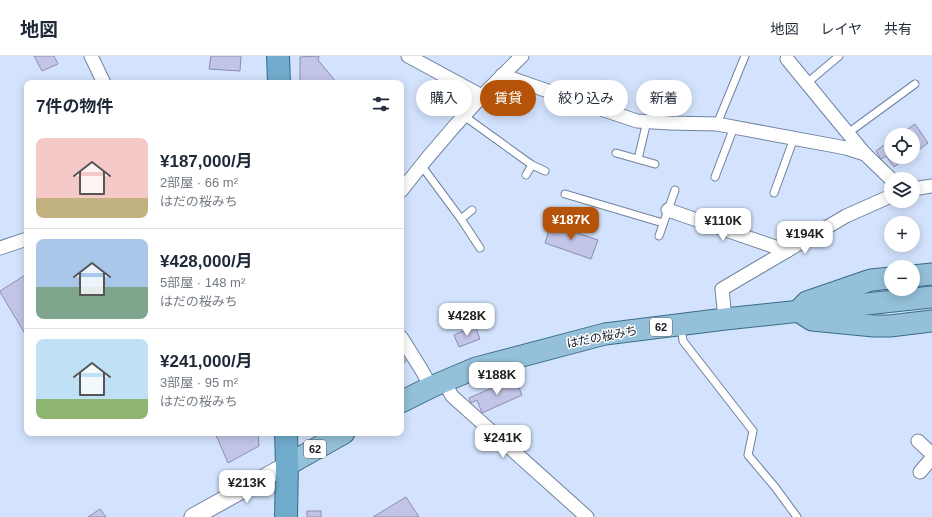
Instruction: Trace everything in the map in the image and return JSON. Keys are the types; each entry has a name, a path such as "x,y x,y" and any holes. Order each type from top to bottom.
{"highway":[{"path":"278,56 279,80"},
{"path":"286,436 286,517"}],"main road":[{"path":"920,275 932,274"},
{"path":"884,279 871,280 807,302 798,311 812,320 874,326 890,326 932,321"},
{"name":"はだの桜みち","path":"404,401 476,368 605,334 725,319 932,297"},
{"name":"62","path":"287,465 339,436"}],"street":[{"path":"91,56 103,80"},
{"path":"408,56 480,95"},
{"path":"497,80 522,56"},
{"path":"787,59 865,154 884,172"},
{"path":"502,75 637,121 717,124 846,148 865,154"},
{"path":"472,107 480,98"},
{"path":"404,187 421,165 464,116"},
{"path":"920,188 932,186"},
{"path":"725,319 722,289 846,216 884,199"},
{"path":"668,210 787,251"},
{"path":"0,248 24,240"},
{"path":"404,342 422,370 587,517"},
{"path":"918,441 932,454"},
{"path":"920,472 932,458"},
{"path":"193,517 287,465"}],"lane":[{"path":"717,124 745,56"},
{"path":"807,83 839,56"},
{"path":"848,133 915,84"},
{"path":"464,116 532,165 545,171"},
{"path":"638,159 647,121"},
{"path":"715,177 734,127"},
{"path":"774,193 794,138"},
{"path":"616,153 655,164"},
{"path":"421,165 461,219 480,248"},
{"path":"526,175 532,165"},
{"path":"659,236 675,190"},
{"path":"565,194 663,223"},
{"path":"461,219 472,210"},
{"path":"681,324 683,341 753,431 748,455 775,487 797,517"}],"building":[{"path":"34,56 54,56 58,64 42,71"},
{"path":"211,56 241,56 240,71 209,69"},
{"path":"319,56 318,60 335,80 300,80 300,57"},
{"path":"915,124 918,128 909,128"},
{"path":"920,131 928,143 920,149"},
{"path":"884,145 884,157 881,159 876,151"},
{"path":"551,224 598,240 591,259 545,243"},
{"path":"24,276 24,332 0,292"},
{"path":"475,326 480,339 459,347 454,335"},
{"path":"515,378 522,395 482,413 477,400 471,403 469,398"},
{"path":"216,436 258,436 259,446 228,463"},
{"path":"406,497 419,517 373,517"},
{"path":"100,509 106,517 88,517"},
{"path":"307,511 321,511 321,517 307,517"}]}
